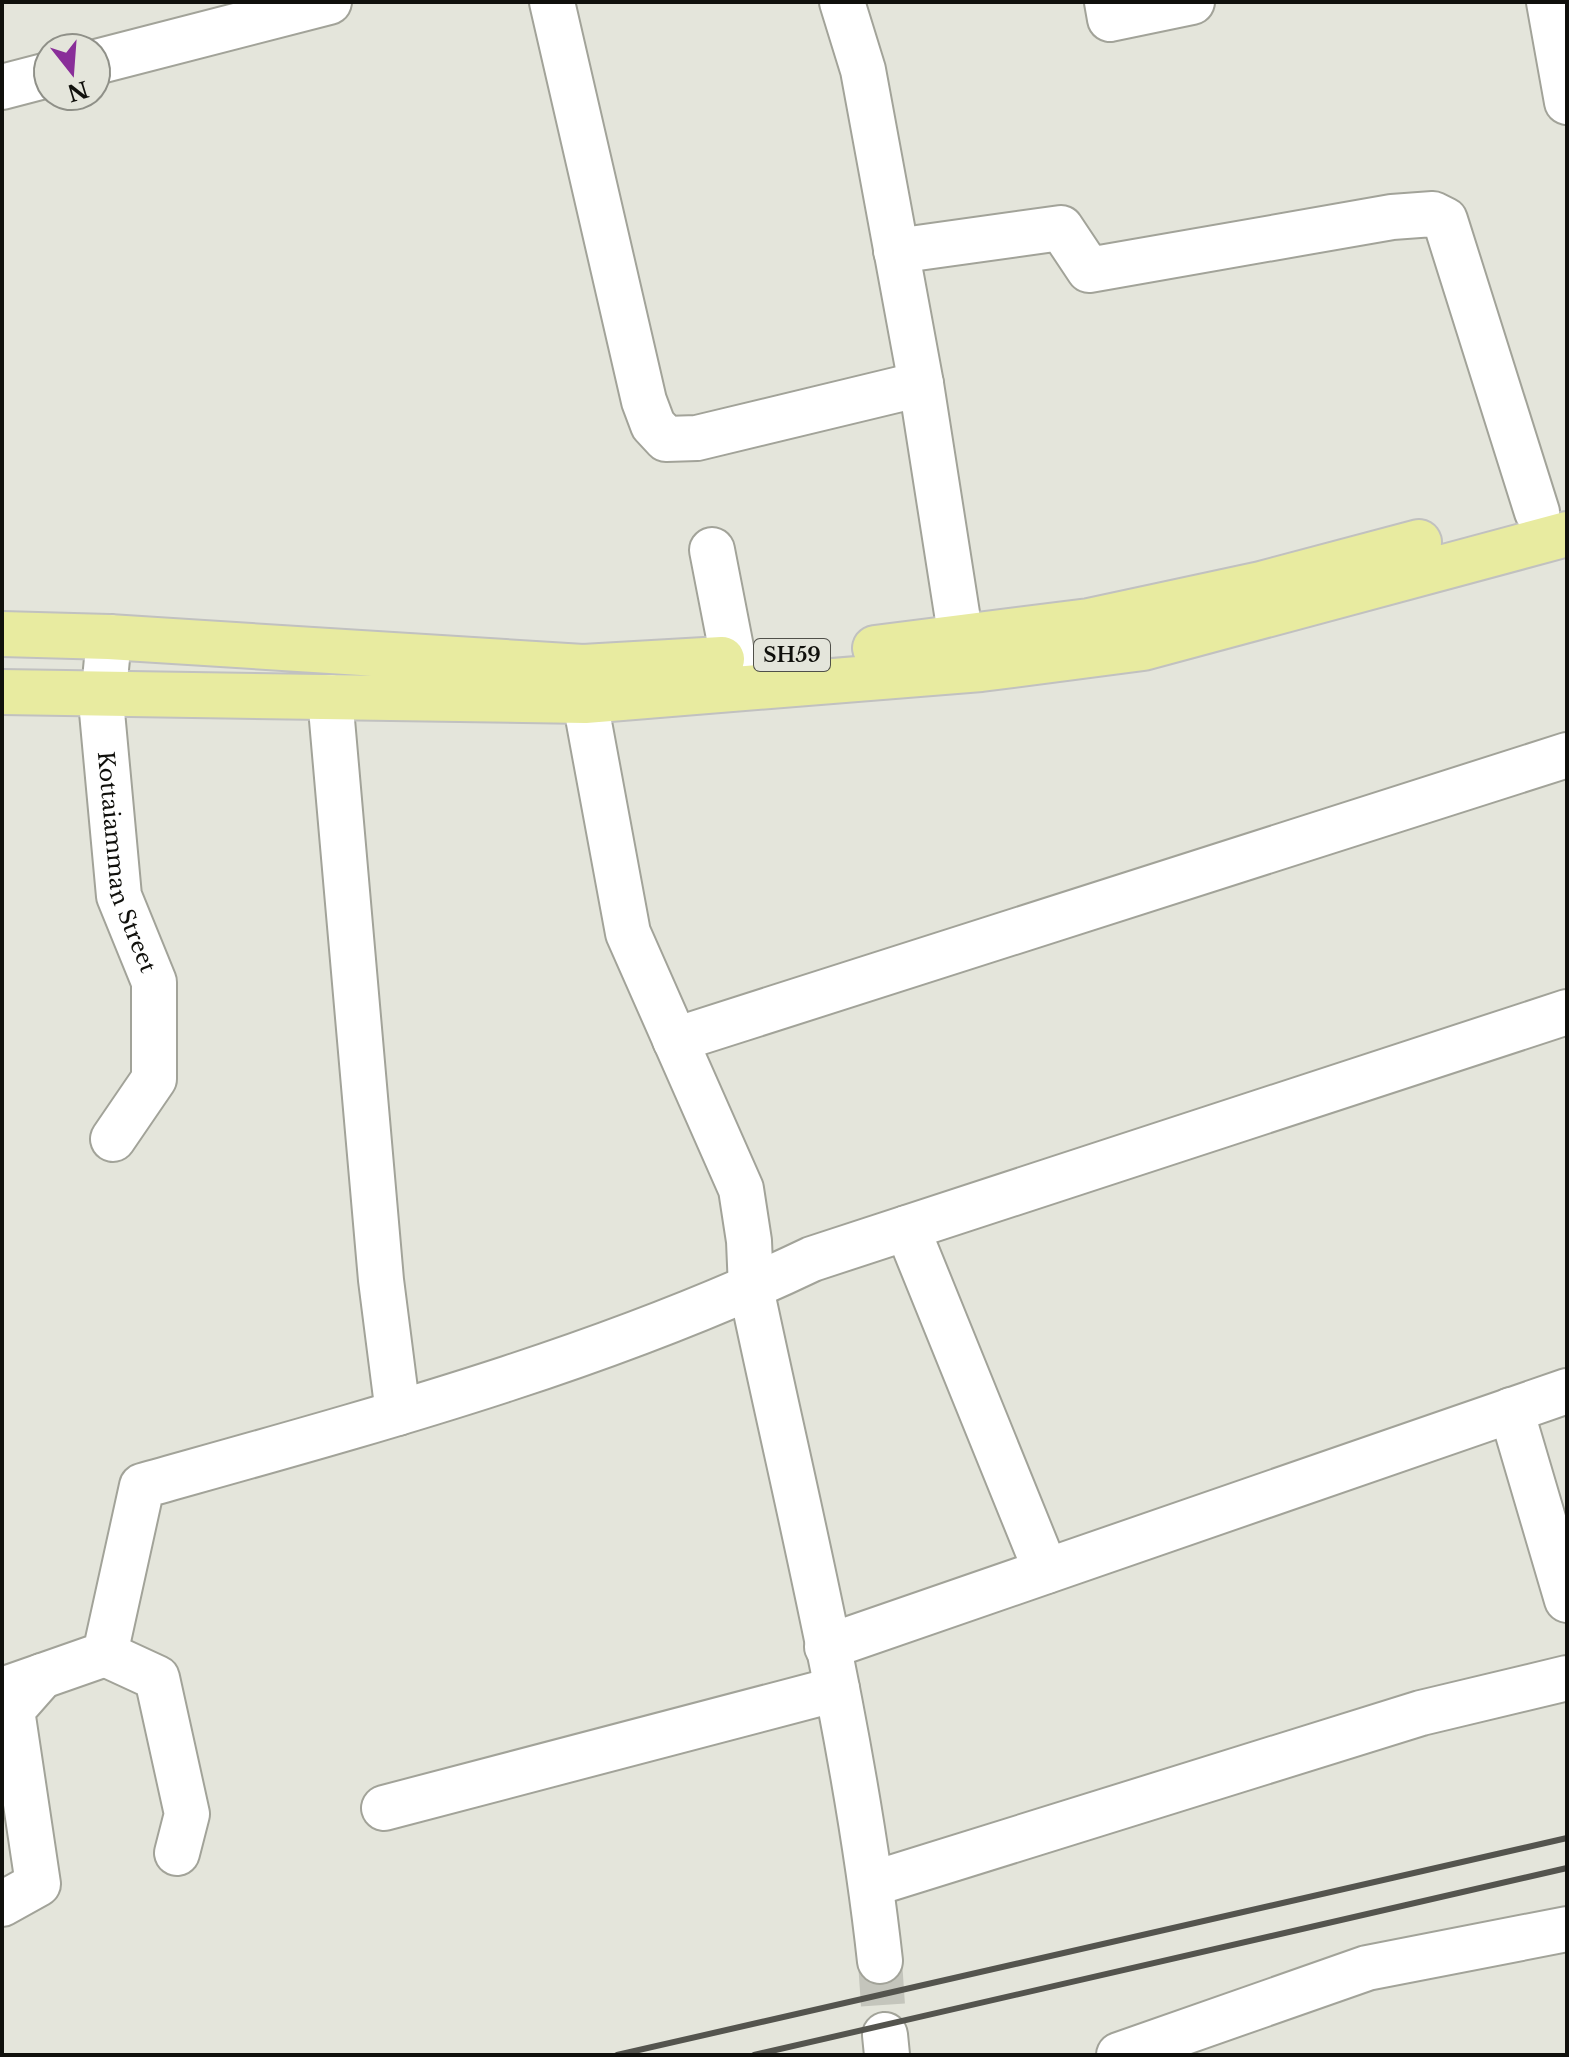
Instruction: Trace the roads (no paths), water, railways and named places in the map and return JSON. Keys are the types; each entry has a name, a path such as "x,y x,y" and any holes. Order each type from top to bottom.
{"main road":[{"name":"SH59","path":"2,634 109,637 584,684 733,658 961,639 1089,621 1557,517"},
{"path":"2,692 104,703 330,697 981,669 1143,648 1557,517"}],"street":[{"path":"112,58 329,2"},
{"path":"552,2 644,401 653,425 666,439 697,438 921,384"},
{"path":"842,2 863,70 921,384 961,639"},
{"path":"1107,2 1110,19 1192,2"},
{"path":"1549,2 1567,102"},
{"path":"2,87 32,79"},
{"path":"896,251 1061,228 1089,270 1392,217 1433,214 1445,220 1557,517"},
{"path":"712,550 733,658"},
{"name":"Kottaiamman Street","path":"109,637 104,703 119,896 154,982 154,1079 113,1139"},
{"path":"584,684 628,933 741,1189 749,1241 751,1288 837,1689 872,1884 880,1961"},
{"path":"330,697 381,1280 398,1413"},
{"path":"675,1040 1567,755"},
{"path":"105,1654 142,1486 466,1394 751,1288 812,1259 1567,1012"},
{"path":"907,1228 1046,1571"},
{"path":"827,1647 1567,1391"},
{"path":"1511,1410 1567,1600"},
{"path":"2,1904 38,1884 12,1710 22,1683 105,1654 157,1678 187,1814 177,1853"},
{"path":"872,1884 1421,1713 1567,1678"},
{"path":"384,1808 837,1689"},
{"path":"1119,2055 1367,1968 1567,1929"}],"tunnel":[{"path":"880,1961 885,2035"}],"railway":[{"path":"617,2055 1567,1838"},
{"path":"754,2055 1567,1868"}]}
